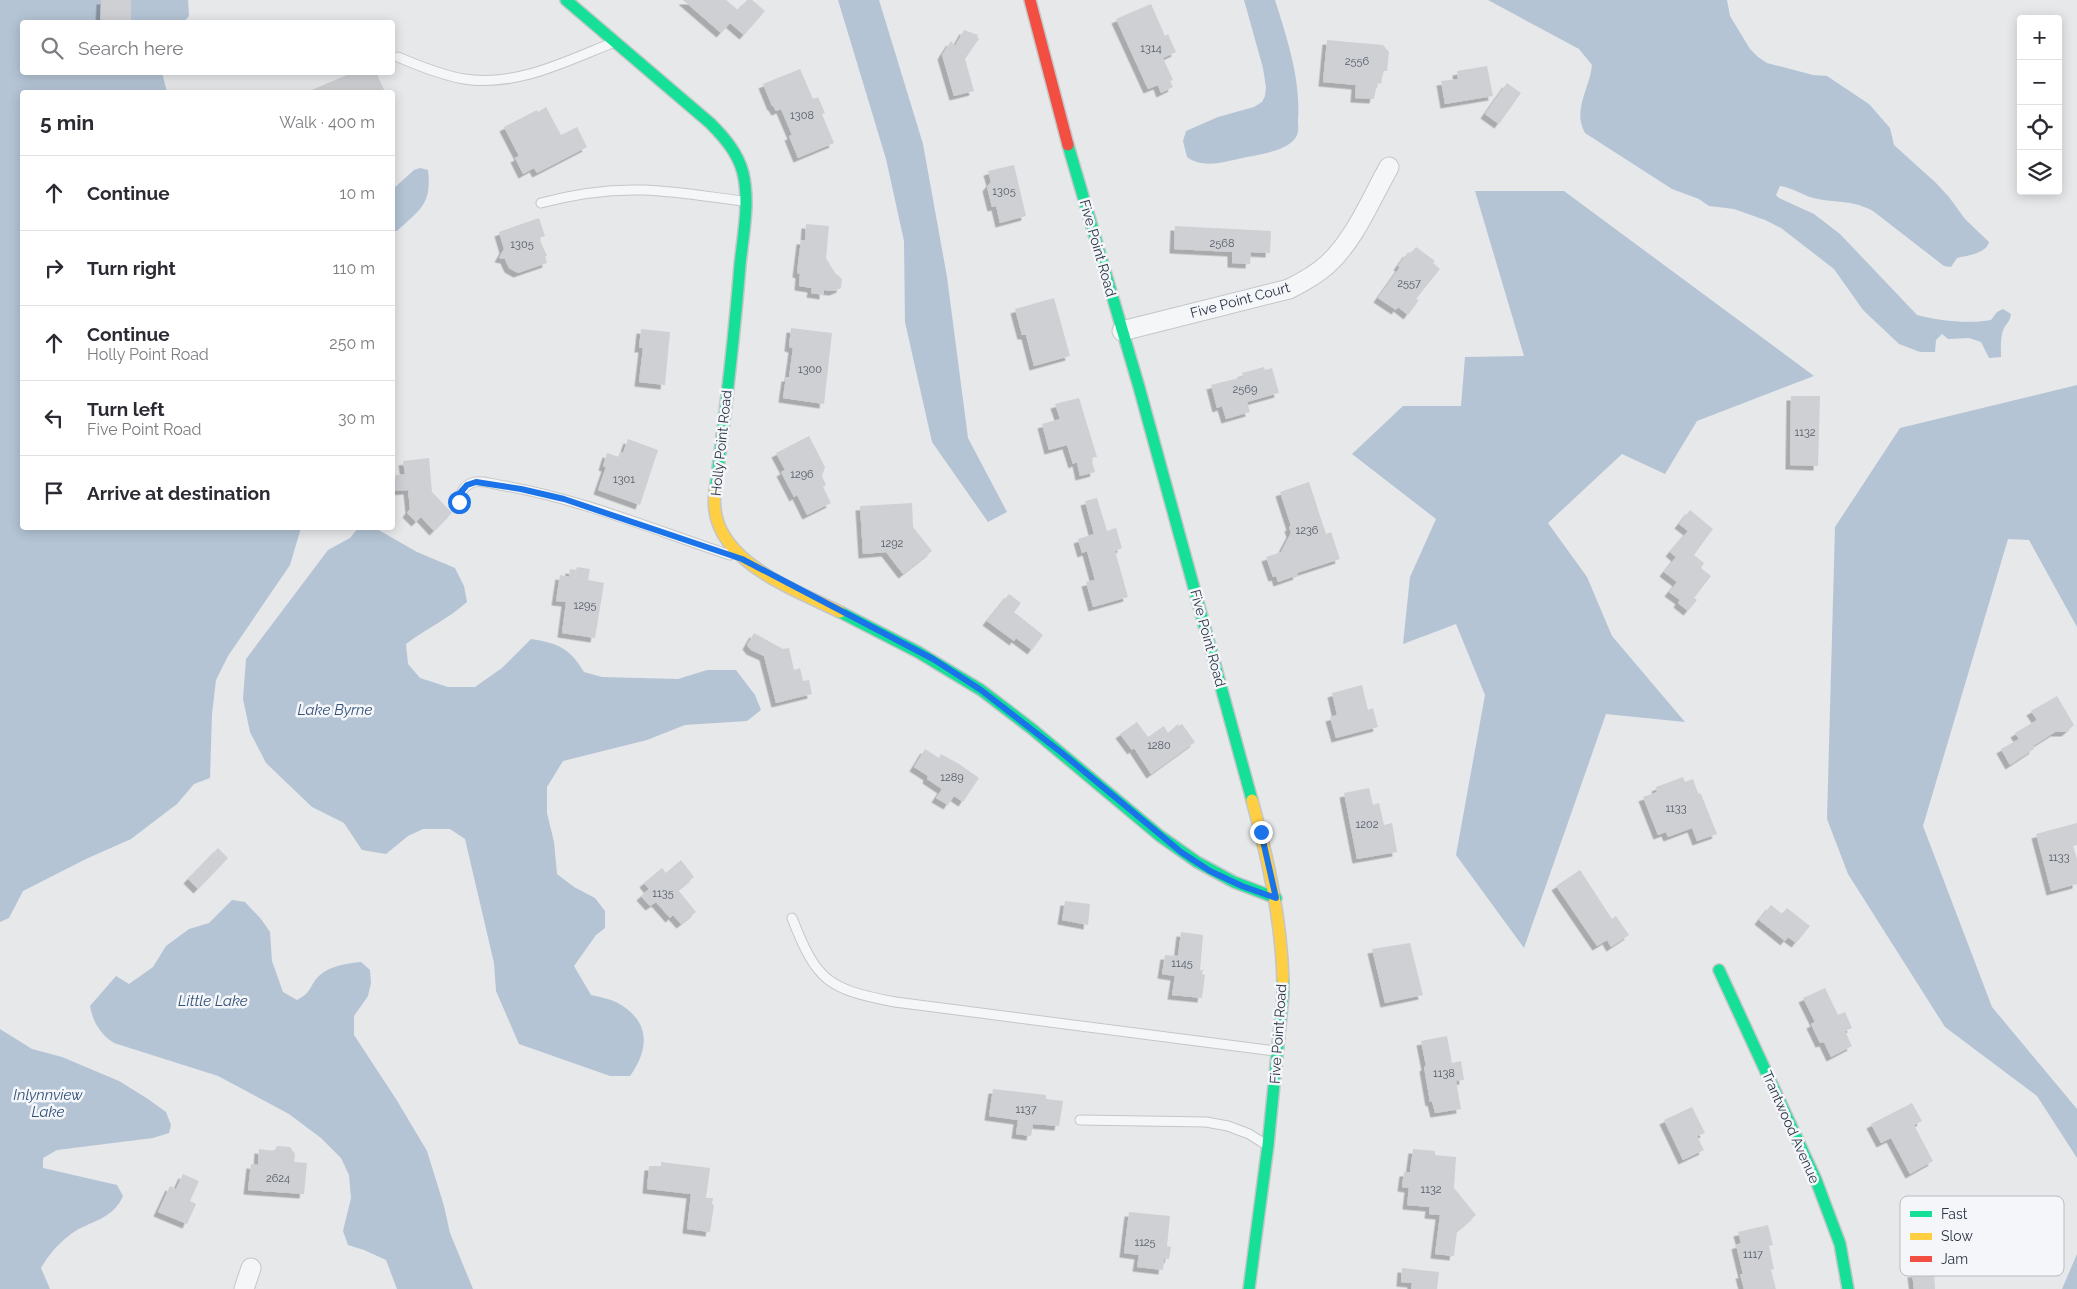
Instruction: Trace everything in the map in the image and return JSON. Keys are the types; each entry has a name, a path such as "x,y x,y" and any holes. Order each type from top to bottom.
{"street":[{"name":"Holly Point Road","path":"566,0 710,123 726,139 738,159 743,173 745,201 736,318 714,500 717,518 723,535 742,559 820,602 893,636 981,690 1062,753 1181,852 1218,875 1276,898"},
{"name":"Five Point Road","path":"1030,0 1261,832 1276,898 1282,950 1283,995 1268,1145 1249,1289"},
{"name":"Five Point Court","path":"1122,331 1289,289 1310,278 1328,264 1344,247 1389,167"},
{"name":"Trantwood Avenue","path":"1719,970 1816,1180 1840,1244 1848,1289"},
{"path":"244,1289 251,1268"}],"lane":[{"path":"398,57 430,70 464,79 508,79 540,72 615,42"},
{"path":"541,203 607,191 644,190 745,201"},
{"path":"461,508 459,502 460,493 467,485 476,482 521,489 564,499 742,559"},
{"path":"792,918 811,962 823,976 838,987 854,994 895,1002 1278,1051"},
{"path":"1080,1120 1206,1122 1235,1128 1268,1145"}],"water":[{"path":"0,0 188,0 189,16 186,20 20,20 20,75 163,75 166,90 20,90 20,530 300,530 290,565 228,656 216,680 212,714 210,778 194,784 177,804 131,839 86,859 23,891 9,918 0,922"},
{"path":"838,0 879,0 923,144 947,277 968,438 1007,512 988,522 932,442 905,322 904,241 886,159"},
{"path":"1244,0 1275,0 1295,74 1298,133 1288,145 1264,154 1221,163 1207,164 1193,161 1187,157 1183,141 1186,131 1218,117 1254,107 1262,102 1265,96 1266,87 1263,68"},
{"path":"1488,0 1727,0 1730,16 1750,49 1758,57 1767,63 1813,75 1827,76 1869,104 1890,128 1894,145 1936,183 1965,219 1989,242 1980,252 1957,258 1951,267 1944,266 1866,207 1852,203 1813,198 1780,186 1776,195 1814,214 1840,234 1917,315 1935,319 1973,322 1991,320 1997,312 2003,309 2011,314 2002,335 2001,357 1989,358 1981,342 1969,338 1948,339 1942,334 1936,340 1935,352 1920,352 1899,344 1863,310 1834,269 1781,228 1734,209 1709,206 1699,199 1672,189 1585,133 1580,116 1592,65 1579,49"},
{"path":"420,168 428,170 429,182 426,199 418,211 397,231 395,230 395,187 414,170"},
{"path":"1475,191 1564,191 1814,376 1697,421 1665,474 1622,454 1548,523 1587,577 1612,636 1685,722 1606,714 1524,948 1456,855 1485,695 1456,624 1403,644 1410,577 1436,519 1352,454 1403,406 1461,406 1465,357 1524,356"},
{"path":"2077,385 2077,627 2029,540 2008,539 1923,826 1992,1007 2077,1109 2077,1158 2037,1096 1945,1027 1848,874 1827,819 1835,527 1900,428"},
{"name":"Lake Byrne","path":"356,530 378,530 417,552 455,568 464,586 467,602 406,644 408,664 420,678 448,687 475,687 502,668 531,639 548,642 562,648 573,657 584,672 602,677 678,679 707,670 736,670 755,695 761,710 747,721 685,725 647,740 563,761 547,787 547,813 554,842 557,874 574,887 595,898 605,911 605,928 596,935 574,966 591,995 608,999 629,1010 636,1018 644,1036 641,1055 637,1066 630,1076 610,1076 519,1044 496,991 494,963 465,839 450,829 423,829 408,836 386,854 362,850 344,823 312,807 266,763 250,732 243,699 246,659 328,550 350,538"},
{"name":"Little Lake","path":"232,900 245,902 270,932 272,961 283,992 297,1000 306,994 320,975 334,967 361,962 370,970 371,983 368,996 354,1016 354,1035 427,1151 444,1206 450,1233 473,1289 397,1289 386,1260 348,1245 343,1231 351,1198 349,1175 341,1158 321,1138 289,1114 218,1076 114,1043 98,1027 90,1006 116,976 129,984 153,967 166,946 189,929 209,923"},
{"name":"Inlynnview Lake","path":"0,1029 32,1049 62,1057 119,1081 166,1112 171,1125 169,1133 153,1138 57,1150 43,1158 43,1168 117,1185 123,1196 113,1211 78,1229 58,1245 41,1268 50,1289 0,1289"},
{"path":"2077,1254 2077,1289 2062,1289"}],"building":[{"path":"101,0 131,0 131,20 100,20"},
{"path":"683,0 726,0 738,10 747,0 752,0 765,11 744,35 730,23 721,33"},
{"path":"1151,4 1165,36 1168,34 1176,52 1163,58 1173,80 1170,81 1173,87 1161,93 1158,85 1148,89 1116,19"},
{"path":"964,30 978,35 979,39 965,59 974,91 954,96 942,55 951,41 955,46"},
{"path":"1327,40 1383,45 1389,52 1387,71 1383,71 1381,84 1377,83 1374,99 1355,98 1356,85 1323,82"},
{"path":"1487,66 1493,96 1445,104 1441,81 1458,79 1457,71"},
{"path":"800,69 813,99 818,97 825,113 822,114 834,143 798,158 789,136 792,135 781,109 776,111 772,106 763,84"},
{"path":"347,75 377,75 384,90 312,90"},
{"path":"1507,83 1521,93 1499,124 1485,114"},
{"path":"546,107 561,135 577,127 587,147 537,173 534,168 523,174 515,158 519,156 504,127"},
{"path":"1014,165 1026,216 1000,223 996,206 992,207 987,187 991,182 988,171"},
{"path":"539,218 545,236 539,238 547,256 545,256 547,263 518,273 509,268 505,259 499,258 504,249 499,232"},
{"path":"806,224 829,226 826,258 835,273 842,279 841,288 834,291 824,290 824,295 811,293 812,288 799,286 800,274 797,273 801,240 805,240"},
{"path":"1175,226 1271,231 1270,253 1251,252 1250,264 1232,263 1232,252 1174,249"},
{"path":"1416,247 1435,261 1433,263 1440,269 1416,299 1419,300 1408,315 1398,307 1396,310 1378,298 1408,252 1410,254"},
{"path":"1054,298 1070,356 1034,366 1026,335 1022,335 1015,309"},
{"path":"791,328 832,333 824,404 783,398 786,377 789,377 793,348 789,347"},
{"path":"641,329 670,332 665,385 639,382 643,348 639,348"},
{"path":"1264,367 1265,370 1272,368 1279,393 1247,402 1250,412 1226,419 1222,406 1217,408 1211,385 1243,377 1242,373"},
{"path":"1791,396 1820,396 1818,466 1790,465"},
{"path":"1079,398 1097,457 1091,458 1095,472 1080,476 1077,462 1073,464 1067,445 1049,450 1042,424 1060,419 1055,404"},
{"path":"809,436 825,467 822,476 826,485 823,487 831,503 807,515 797,495 794,497 781,472 785,470 776,453"},
{"path":"628,439 658,450 640,505 598,490 606,467 603,466 607,453 619,457 621,452 623,453"},
{"path":"429,458 432,492 452,513 434,531 421,517 416,522 407,513 410,509 408,490 395,491 395,476 405,474 403,461"},
{"path":"1309,482 1326,534 1331,532 1340,559 1297,573 1298,575 1278,582 1276,576 1273,577 1266,557 1281,552 1291,533 1289,527 1291,526 1280,492"},
{"path":"1097,498 1107,531 1116,528 1122,548 1115,551 1128,597 1093,607 1086,582 1095,580 1087,551 1082,553 1078,539 1094,534 1085,501"},
{"path":"912,503 913,527 932,551 903,574 886,552 863,554 860,506"},
{"path":"1690,510 1713,529 1694,555 1704,563 1701,568 1711,576 1694,598 1697,600 1688,611 1678,603 1680,600 1669,592 1677,582 1664,572 1676,557 1670,552 1688,531 1679,524"},
{"path":"577,567 590,569 588,580 604,583 595,638 562,633 566,602 556,601 560,575 569,577 570,569 576,570"},
{"path":"1009,594 1021,603 1014,612 1043,635 1032,650 1016,638 1014,641 987,621"},
{"path":"754,633 783,649 789,648 794,670 800,668 803,681 809,680 812,694 776,703 764,656 751,650 747,645"},
{"path":"1362,685 1368,710 1373,708 1378,727 1336,738 1330,717 1337,715 1332,693"},
{"path":"2057,696 2074,725 2066,732 2055,732 2033,746 2034,749 2010,765 2001,749 2019,739 2015,733 2037,720 2031,711"},
{"path":"1137,722 1148,737 1164,726 1168,733 1178,724 1179,726 1182,724 1195,742 1151,774 1134,748 1132,750 1120,734"},
{"path":"925,749 939,758 941,754 979,778 963,802 954,796 948,805 936,798 942,789 927,779 928,776 914,767"},
{"path":"1683,777 1685,782 1693,779 1717,834 1697,841 1692,828 1668,837 1666,832 1658,835 1643,797 1657,792 1656,787"},
{"path":"1369,788 1373,805 1379,803 1384,825 1392,823 1397,852 1357,859 1344,793"},
{"path":"2077,823 2077,845 2073,846 2077,859 2077,884 2051,891 2036,834"},
{"path":"218,848 228,858 198,889 188,879"},
{"path":"681,860 694,877 678,890 696,912 681,924 673,915 670,918 656,902 650,906 641,896 649,889 644,883 662,868 666,873"},
{"path":"1580,870 1612,919 1616,916 1629,935 1611,947 1607,940 1597,946 1556,886"},
{"path":"1065,901 1090,904 1088,925 1062,920"},
{"path":"1771,905 1782,914 1787,908 1810,926 1796,943 1788,937 1785,941 1759,920"},
{"path":"1181,932 1203,935 1200,970 1203,970 1202,974 1205,975 1202,998 1172,995 1175,976 1162,974 1165,955 1178,956"},
{"path":"1410,943 1423,995 1385,1003 1372,949"},
{"path":"1825,988 1838,1015 1845,1012 1852,1028 1845,1031 1852,1046 1831,1057 1824,1042 1820,1043 1811,1024 1815,1022 1803,998"},
{"path":"1447,1036 1452,1063 1461,1061 1464,1080 1456,1081 1461,1109 1435,1113 1432,1101 1430,1102 1421,1041"},
{"path":"993,1089 1046,1095 1046,1099 1063,1101 1059,1126 1033,1124 1031,1136 1016,1134 1018,1120 989,1116"},
{"path":"1912,1103 1922,1121 1914,1125 1933,1161 1910,1174 1891,1138 1881,1143 1871,1124"},
{"path":"1692,1107 1705,1133 1697,1136 1704,1150 1683,1160 1664,1120"},
{"path":"277,1146 290,1147 295,1154 294,1162 307,1163 304,1194 248,1190 251,1164 258,1165 259,1149 274,1151"},
{"path":"1413,1149 1435,1151 1435,1155 1456,1157 1454,1188 1476,1215 1457,1231 1454,1256 1435,1254 1440,1215 1429,1214 1430,1207 1407,1205 1409,1188 1402,1187 1404,1172 1410,1172"},
{"path":"661,1162 710,1168 706,1198 713,1198 712,1204 714,1205 710,1232 687,1229 691,1194 647,1189 649,1166 661,1166"},
{"path":"183,1174 199,1181 190,1201 196,1204 187,1224 158,1212 170,1186 176,1189"},
{"path":"1129,1212 1170,1216 1167,1246 1171,1247 1169,1259 1164,1259 1163,1270 1137,1267 1139,1255 1124,1253"},
{"path":"1768,1225 1773,1245 1769,1246 1774,1269 1771,1270 1776,1289 1744,1289 1740,1274 1743,1274 1736,1245 1741,1243 1738,1232"},
{"path":"1402,1268 1439,1272 1437,1289 1411,1289 1412,1283 1401,1282"},
{"path":"1912,1276 1934,1276 1935,1289 1914,1289"}],"traffic: fast":[{"path":"566,0 710,123 730,146 741,166 746,196 745,219 715,492"},
{"path":"1068,145 1139,387 1252,800"},
{"path":"840,612 918,652 981,690 1032,729 1160,836 1197,862 1234,882 1276,898"},
{"path":"1719,970 1816,1180 1840,1244 1848,1289"},
{"path":"1249,1289 1268,1145 1283,980"}],"traffic: slow":[{"path":"715,492 716,515 724,536 738,553 756,568 777,581 840,612"},
{"path":"1252,800 1277,911 1283,980"}],"traffic: jam":[{"path":"1030,0 1068,145"}],"route":[{"path":"459,502 460,493 467,485 476,482 521,489 564,499 742,559 828,606 893,636 933,659 981,690 1062,753 1158,835 1181,852 1210,871 1242,886 1276,898 1261,832"}]}
